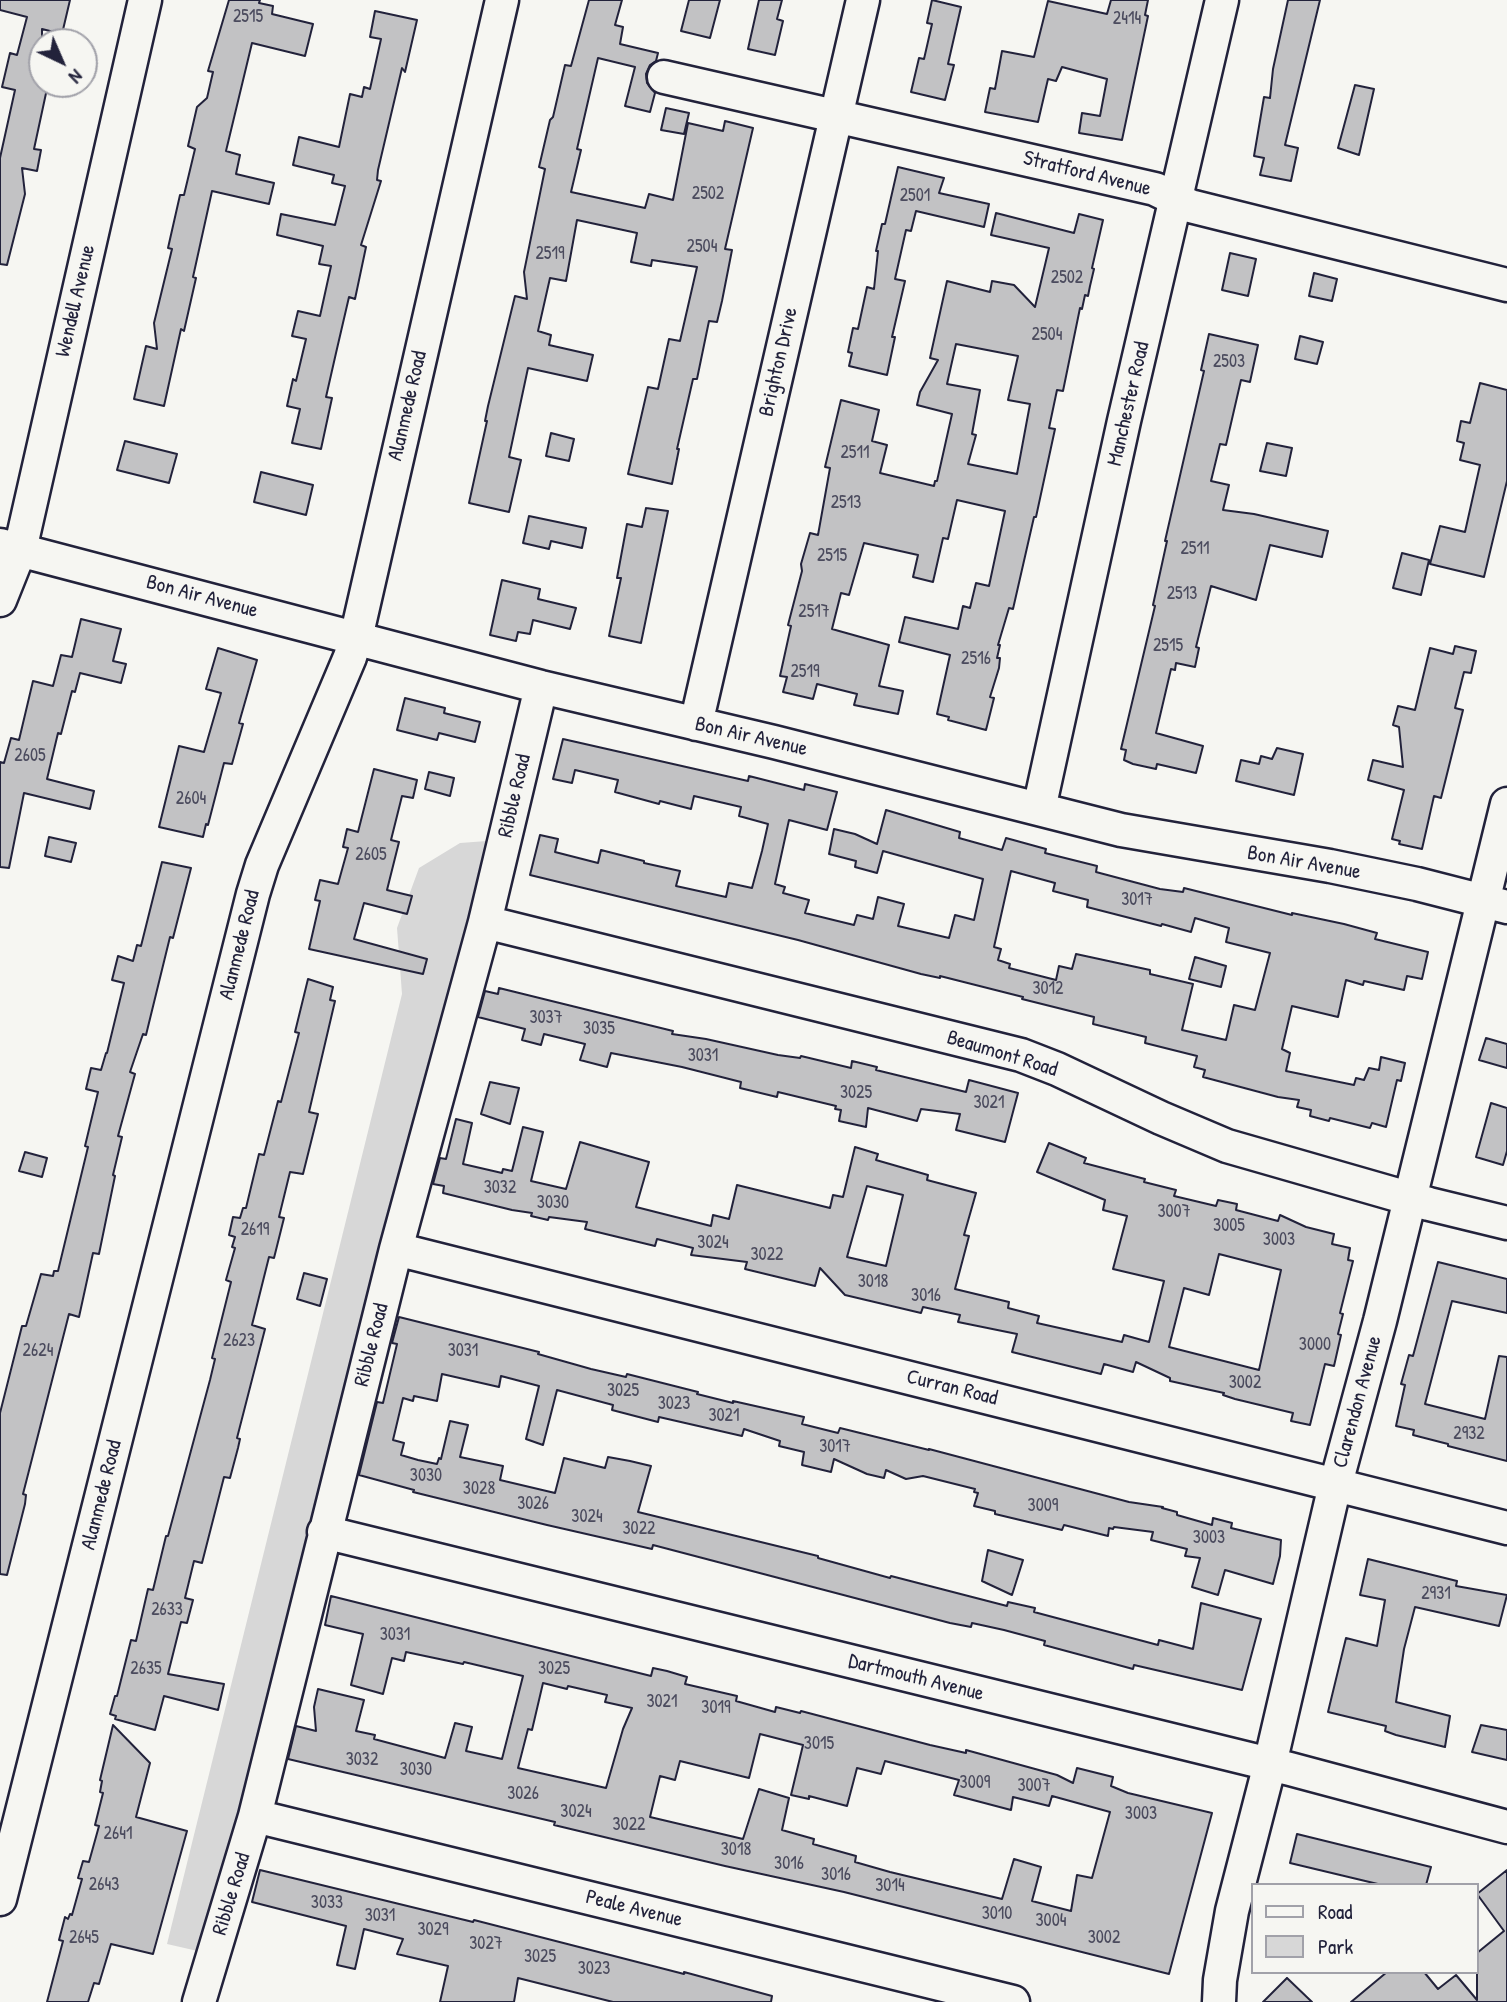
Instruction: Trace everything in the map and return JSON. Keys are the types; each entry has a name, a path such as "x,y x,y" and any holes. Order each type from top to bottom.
{"street":[{"name":"Wendell Avenue","path":"0,600 10,547 145,0"},
{"name":"Alanmede Road","path":"0,1899 253,894 262,864 356,638 502,0"},
{"name":"Brighton Drive","path":"696,724 863,0"},
{"name":"Manchester Road","path":"1038,809 1124,421 1222,0"},
{"name":"Stratford Avenue","path":"664,77 1155,189 1191,206 1507,285"},
{"name":"Bon Air Avenue","path":"10,547 541,687 1038,809 1169,839 1405,881 1495,905"},
{"name":"Ribble Road","path":"199,2002 255,1816 396,1249 485,922 541,687"},
{"name":"Clarendon Avenue","path":"1219,2002 1220,1980 1233,1911 1336,1486 1410,1198 1495,905 1507,804"},
{"name":"Beaumont Road","path":"485,922 1021,1055 1227,1146 1507,1223"},
{"name":"Curran Road","path":"396,1249 1507,1528"},
{"name":"Dartmouth Avenue","path":"324,1532 1270,1765 1507,1827"},
{"name":"Peale Avenue","path":"255,1816 1013,2002"}],"green space":[{"path":"487,841 265,1740 202,1952 167,1944 402,994 397,928 419,868 460,843"}],"building":[{"path":"0,0 70,0 63,28 28,28 28,98 45,98 34,149 41,150 37,171 22,168 25,194 7,265 0,264 0,158 15,90 2,87 10,53 17,55 27,17 0,10"},
{"path":"229,0 260,0 259,3 273,6 272,14 313,24 305,56 252,43 226,151 240,155 236,174 274,183 269,204 212,191 193,277 196,278 184,331 181,329 164,406 134,399 146,346 157,349 154,323 172,249 168,248 180,195 184,195 195,149 188,146 197,107 207,98 213,72 208,71"},
{"path":"589,0 622,0 615,25 623,27 620,44 658,53 656,61 650,65 646,74 647,83 655,93 650,112 625,106 635,67 598,58 577,149 581,150 571,192 645,208 649,194 673,200 688,123 723,131 725,121 753,128 725,249 732,250 722,301 717,322 709,321 697,379 693,379 672,484 628,474 648,387 658,389 669,339 680,341 697,267 652,260 651,266 631,262 637,233 577,220 566,281 550,278 538,331 551,335 549,345 593,355 587,381 528,368 509,457 521,460 509,512 469,503 488,406 515,296 527,299 524,272 545,169 539,167 550,120 553,117 565,65 571,66"},
{"path":"689,0 720,0 710,38 681,31"},
{"path":"759,0 782,0 777,19 783,21 775,55 748,49"},
{"path":"932,0 961,7 948,64 954,65 945,100 911,92 919,58 924,59 932,24 927,23"},
{"path":"1111,0 1148,0 1145,15 1148,16 1122,140 1079,133 1082,113 1100,116 1107,79 1062,67 1056,81 1048,79 1038,122 985,112 990,88 995,89 1002,51 1034,57 1048,1 1107,14"},
{"path":"1288,0 1320,0 1285,145 1298,148 1291,181 1260,175 1264,158 1254,156 1264,97 1270,98 1273,69"},
{"path":"375,11 417,20 405,72 402,68 378,170 377,180 381,181 361,245 366,247 355,299 349,297 326,397 332,398 321,449 292,443 300,409 287,406 306,339 292,336 298,311 320,316 331,266 319,264 323,246 277,235 281,214 335,225 345,186 332,183 334,175 293,165 299,137 339,147 350,94 362,97 364,87 370,89 381,39 370,37"},
{"path":"1355,85 1374,89 1359,155 1338,148"},
{"path":"666,108 689,113 684,134 661,130"},
{"path":"898,167 944,178 939,193 989,204 984,227 916,211 911,231 906,230 895,279 905,281 892,337 895,337 887,375 849,366 852,353 848,352 853,328 858,329 867,287 874,289 876,251"},
{"path":"996,213 1074,233 1079,214 1103,220 1088,296 1085,295 1082,309 1080,308 1063,391 1057,390 1049,428 1055,429 1036,517 1013,609 1009,608 998,645 999,668 990,697 994,698 986,730 948,720 949,717 937,714 950,655 899,642 905,617 958,629 963,606 970,608 976,583 989,586 1005,511 957,500 948,539 943,538 933,582 913,577 918,555 864,543 849,595 841,593 832,629 889,645 879,686 903,691 898,714 854,705 857,694 817,684 813,699 783,692 787,677 780,676 791,626 788,625 810,533 818,535 830,468 825,467 841,400 879,410 872,441 887,445 880,473 934,486 952,414 917,405 920,392 938,360 930,358 947,281 990,292 992,281 1014,285 1035,307 1049,248 991,235","holes":["956,344 1018,356 1008,400 1030,404 1017,474 968,464 976,435 972,434 980,390 947,384"]},
{"path":"1230,253 1256,259 1248,296 1222,290"},
{"path":"1314,273 1337,279 1332,301 1309,296"},
{"path":"1209,334 1258,345 1250,382 1241,380 1226,445 1220,444 1211,481 1229,485 1223,510 1254,514 1328,531 1322,557 1270,545 1256,600 1211,586 1196,647 1199,648 1195,667 1176,663 1175,670 1171,669 1156,733 1203,746 1196,773 1157,764 1156,769 1133,764 1124,760 1126,750 1121,749 1155,606 1153,605 1165,541 1204,371 1201,370"},
{"path":"1300,336 1323,342 1317,364 1295,359"},
{"path":"1480,383 1507,390 1507,481 1484,577 1430,564 1440,526 1465,532 1480,465 1460,460 1464,443 1457,441 1461,421 1470,423"},
{"path":"551,433 574,439 569,461 546,456"},
{"path":"125,441 177,454 169,483 117,470"},
{"path":"1267,443 1292,448 1286,476 1260,471"},
{"path":"261,472 313,485 306,515 254,502"},
{"path":"646,508 668,511 641,643 609,636 621,578 617,578 627,524 642,527"},
{"path":"529,516 586,528 582,548 551,541 549,549 523,543"},
{"path":"1402,553 1429,560 1421,595 1393,588"},
{"path":"502,580 540,589 538,599 576,608 570,629 533,620 530,634 518,632 516,641 490,635"},
{"path":"81,619 121,629 113,661 126,664 121,683 80,673 75,692 72,691 61,734 58,733 47,779 94,791 90,809 24,793 9,868 0,867 0,762 4,763 11,738 19,740 33,681 53,686 61,655 72,657"},
{"path":"1455,646 1476,651 1471,673 1464,672 1455,708 1463,710 1441,798 1434,796 1422,849 1399,844 1400,841 1392,839 1404,790 1368,780 1373,760 1403,767 1399,727 1393,725 1398,706 1415,710 1430,648 1453,654"},
{"path":"218,648 257,660 239,723 243,724 232,764 224,763 203,837 159,827 179,746 204,752 221,693 206,689"},
{"path":"405,698 445,708 444,713 480,722 475,742 439,733 437,740 397,730"},
{"path":"563,739 748,781 749,776 804,790 805,784 837,792 827,830 789,820 775,884 785,887 783,893 809,900 805,913 854,925 857,915 873,919 878,897 904,904 898,926 949,938 955,915 974,920 983,879 883,851 877,873 855,867 856,861 829,854 834,829 855,834 877,844 886,810 960,832 959,838 1002,850 1006,838 1046,849 1045,853 1097,866 1096,872 1160,889 1183,892 1184,888 1292,915 1344,924 1377,933 1375,939 1428,952 1422,979 1407,976 1404,990 1346,980 1338,1017 1292,1006 1282,1049 1290,1053 1286,1071 1354,1085 1356,1078 1364,1080 1369,1068 1379,1070 1381,1057 1405,1063 1401,1081 1397,1080 1386,1127 1372,1123 1370,1128 1310,1116 1311,1110 1297,1107 1299,1100 1203,1077 1205,1070 1194,1067 1197,1056 1145,1043 1146,1037 1093,1024 1094,1017 798,940 530,875 540,835 558,839 555,852 598,863 601,850 644,861 680,871 676,886 726,897 729,883 752,888 762,851 768,824 739,816 741,807 694,796 691,809 660,801 659,804 615,792 618,780 575,770 572,783 553,779","holes":["1011,871 1055,883 1053,891 1088,900 1087,907 1191,932 1195,918 1229,928 1226,942 1270,953 1255,1010 1234,1005 1226,1040 1182,1030 1193,984 1150,974 1150,970 1076,954 1072,969 1059,966 1056,980 1009,968 1010,964 998,960 1001,949 994,947"]},
{"path":"1277,748 1303,754 1294,795 1236,781 1241,760 1259,764 1261,756 1272,759"},
{"path":"374,769 417,780 413,798 402,796 391,840 399,842 387,890 412,896 407,914 364,903 354,939 427,959 423,974 309,949 320,901 315,900 320,880 338,884 348,848 343,847 347,829 358,832"},
{"path":"429,772 454,778 450,796 425,789"},
{"path":"49,837 76,843 71,862 45,856"},
{"path":"162,862 191,868 173,938 170,937 146,1035 143,1034 130,1072 135,1074 118,1136 122,1137 99,1254 93,1253 79,1317 69,1314 23,1494 26,1495 25,1504 7,1575 0,1574 0,1413 22,1326 26,1326 41,1274 53,1276 54,1271 58,1271 88,1147 85,1146 98,1092 86,1089 91,1068 101,1070 124,983 112,980 118,956 133,961 137,945 141,946"},
{"path":"1195,957 1226,966 1221,987 1189,979"},
{"path":"308,979 333,987 330,1000 335,1001 309,1112 318,1114 303,1174 290,1172 279,1217 284,1218 274,1258 269,1257 252,1325 265,1329 237,1438 240,1439 238,1448 230,1478 224,1477 202,1563 194,1561 185,1598 193,1600 187,1623 181,1622 168,1674 224,1684 218,1710 164,1696 155,1730 115,1719 116,1716 110,1714 131,1640 136,1641 148,1589 153,1590 210,1380 215,1359 212,1358 231,1282 226,1280 235,1248 232,1247 235,1237 229,1235 233,1217 240,1218 243,1208 246,1208 259,1154 264,1155 278,1101 281,1102 299,1033 295,1032"},
{"path":"499,988 673,1031 672,1034 778,1055 801,1056 851,1068 852,1061 877,1067 876,1070 966,1092 969,1080 1018,1093 1005,1142 956,1130 960,1114 921,1109 917,1121 868,1108 866,1127 839,1121 841,1110 835,1109 836,1106 778,1092 777,1097 740,1088 741,1082 682,1067 611,1053 607,1067 580,1060 585,1044 544,1034 541,1045 522,1040 525,1029 478,1017 485,991 498,994"},
{"path":"1486,1038 1507,1044 1507,1068 1479,1060"},
{"path":"490,1082 519,1088 510,1124 481,1114"},
{"path":"1491,1103 1507,1108 1507,1151 1503,1165 1476,1157"},
{"path":"456,1119 472,1123 463,1164 502,1173 503,1169 512,1171 523,1127 543,1132 531,1181 566,1189 580,1142 649,1162 636,1207 711,1226 713,1215 729,1219 737,1185 830,1208 833,1195 843,1197 855,1147 878,1154 876,1160 928,1175 927,1180 976,1193 964,1235 969,1236 955,1289 1009,1302 1008,1308 1039,1316 1037,1323 1122,1342 1124,1335 1149,1342 1164,1281 1113,1269 1127,1216 1103,1210 1105,1200 1037,1172 1049,1143 1086,1158 1084,1163 1176,1190 1174,1196 1216,1206 1218,1200 1237,1204 1236,1210 1278,1221 1280,1215 1306,1227 1334,1234 1332,1244 1350,1248 1348,1260 1353,1261 1340,1313 1343,1314 1338,1334 1341,1335 1334,1366 1325,1364 1310,1425 1291,1421 1293,1413 1170,1381 1170,1378 1136,1362 1133,1372 1104,1364 1101,1374 1012,1352 1017,1334 958,1322 960,1315 923,1307 921,1313 845,1295 820,1268 815,1286 745,1269 747,1262 691,1255 693,1248 657,1239 655,1246 585,1229 587,1222 549,1217 548,1220 531,1216 532,1213 443,1193 444,1186 433,1184 440,1158 446,1159","holes":["867,1186 903,1195 886,1266 847,1257","1219,1254 1281,1270 1259,1370 1169,1347 1184,1288 1209,1295"]},
{"path":"25,1152 47,1158 42,1177 19,1171"},
{"path":"1438,1262 1507,1279 1507,1313 1452,1301 1425,1404 1485,1419 1499,1356 1507,1357 1507,1461 1413,1435 1414,1430 1396,1426 1405,1385 1401,1384 1409,1355 1413,1356"},
{"path":"304,1273 327,1279 320,1306 297,1299"},
{"path":"399,1317 539,1352 538,1354 591,1369 626,1377 627,1374 733,1403 804,1417 802,1424 838,1433 840,1428 929,1449 1129,1502 1163,1507 1177,1512 1177,1515 1212,1525 1213,1518 1232,1523 1231,1528 1281,1540 1273,1584 1225,1570 1218,1595 1192,1587 1200,1558 1185,1556 1187,1549 1151,1540 1153,1532 1114,1527 1109,1528 1108,1536 1064,1525 1062,1530 995,1514 995,1511 974,1506 978,1493 974,1492 975,1489 923,1476 906,1479 886,1470 884,1478 867,1474 834,1459 831,1472 802,1465 804,1452 779,1446 780,1441 744,1429 742,1436 659,1417 658,1422 612,1410 613,1405 557,1390 543,1445 526,1439 539,1386 501,1376 499,1387 442,1374 437,1401 414,1396 413,1401 403,1398 393,1440 404,1443 401,1455 418,1460 437,1464 439,1458 441,1459 450,1421 468,1425 460,1457 503,1466 500,1480 555,1493 564,1458 605,1468 608,1457 651,1466 638,1512 818,1556 890,1578 891,1576 1007,1606 1008,1602 1035,1608 1034,1612 1158,1645 1159,1640 1193,1649 1201,1603 1261,1619 1242,1690 1134,1665 1133,1669 1044,1645 1045,1641 1004,1630 972,1623 971,1627 950,1623 653,1545 652,1549 547,1525 413,1492 414,1490 359,1475 377,1402 383,1403 397,1344 392,1343"},
{"path":"988,1550 1023,1560 1012,1595 982,1581"},
{"path":"1368,1559 1457,1581 1456,1586 1507,1595 1499,1626 1415,1607 1404,1649 1396,1702 1450,1716 1445,1747 1396,1735 1385,1731 1386,1726 1328,1712 1346,1638 1377,1646 1385,1600 1360,1595"},
{"path":"331,1596 651,1676 653,1668 667,1671 687,1677 685,1684 737,1696 736,1701 775,1712 776,1707 800,1713 801,1711 930,1745 966,1753 966,1750 1057,1775 1073,1783 1077,1768 1113,1777 1111,1786 1128,1793 1212,1813 1169,1974 844,1892 725,1866 554,1825 555,1822 288,1759 296,1726 316,1731 314,1707 318,1689 364,1700 356,1731 375,1735 374,1739 445,1758 455,1723 472,1727 466,1751 502,1759 523,1676 406,1652 404,1661 392,1658 383,1694 351,1685 363,1634 325,1625","holes":["543,1683 607,1695 605,1702 632,1708 606,1788 518,1768 528,1729 532,1730","760,1734 803,1745 791,1795 809,1799 809,1796 847,1806 857,1768 881,1774 885,1761 959,1780 954,1795 1011,1810 1013,1797 1049,1806 1052,1796 1110,1812 1092,1878 1077,1875 1071,1911 1032,1901 1041,1867 1014,1859 1002,1899 890,1872 855,1862 856,1856 813,1844 814,1839 782,1830 789,1798 759,1789 743,1839 650,1817 660,1776 675,1780 680,1761 749,1778"]},
{"path":"113,1725 150,1763 136,1817 187,1831 153,1954 111,1944 99,1984 94,1983 88,2002 47,2002 63,1941 59,1940 65,1917 68,1919 70,1914 72,1915 82,1879 78,1878 83,1861 89,1862 99,1826 95,1825 103,1793 100,1792 100,1780"},
{"path":"1481,1725 1507,1730 1507,1760 1472,1752"},
{"path":"1297,1834 1431,1867 1427,1883 1374,1883 1290,1863"},
{"path":"260,1870 684,1972 772,1996 771,2002 613,2002 518,1978 514,2002 440,2002 448,1966 397,1954 403,1939 364,1929 355,1969 337,1965 346,1926 252,1902"},
{"path":"1507,1870 1507,2002 1351,2002 1385,1974 1426,1974 1438,1989 1456,1975 1477,2000 1479,1951 1504,1931 1479,1897 1479,1892"},
{"path":"1287,1978 1312,2002 1263,2002"}]}
